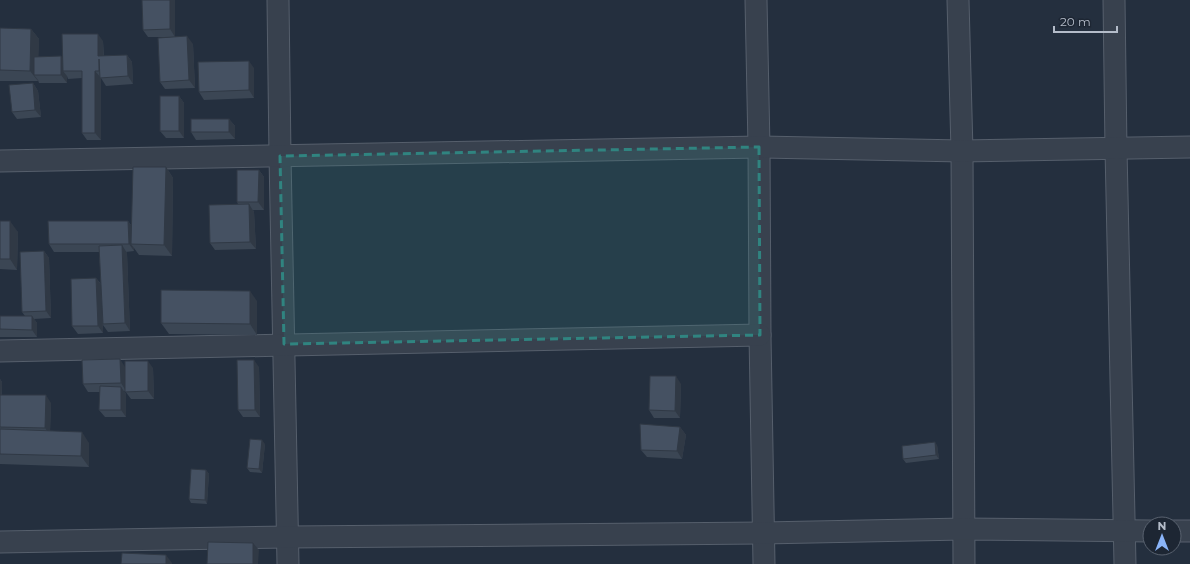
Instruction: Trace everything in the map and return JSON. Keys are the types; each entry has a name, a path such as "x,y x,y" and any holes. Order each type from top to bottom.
{"street":[{"path":"278,0 288,564"},
{"path":"756,0 764,564"},
{"path":"958,0 962,151 964,564"},
{"path":"1114,0 1125,564"},
{"path":"0,161 759,147 962,151 1190,147"},
{"path":"0,351 760,335"},
{"path":"0,542 288,537 763,533 964,529 1142,531"}],"highlighted area":[{"path":"759,147 760,335 284,344 280,156"}],"building":[{"path":"142,0 170,0 170,29 143,30"},
{"path":"0,28 31,29 30,71 0,70"},
{"path":"62,34 98,34 98,56 127,55 128,76 100,78 99,59 99,71 95,71 95,133 82,133 82,71 63,71"},
{"path":"187,36 189,80 160,82 158,38"},
{"path":"61,56 61,75 34,75 34,57"},
{"path":"249,61 249,90 199,92 198,62"},
{"path":"33,83 35,110 12,112 9,85"},
{"path":"160,96 179,96 179,131 160,131"},
{"path":"191,119 229,119 229,132 191,132"},
{"path":"133,167 166,167 164,245 131,244"},
{"path":"237,170 259,170 258,202 237,202"},
{"path":"249,204 250,242 210,243 209,205"},
{"path":"0,221 10,221 10,259 0,259"},
{"path":"48,221 128,221 129,244 49,244"},
{"path":"122,245 125,323 103,324 99,246"},
{"path":"44,251 46,311 22,312 20,252"},
{"path":"96,278 98,326 72,326 71,279"},
{"path":"161,290 250,291 250,324 161,323"},
{"path":"0,316 32,316 32,330 0,329"},
{"path":"120,359 121,383 83,384 82,360"},
{"path":"237,360 254,360 255,410 238,410"},
{"path":"125,361 148,361 148,391 125,392"},
{"path":"650,376 676,376 675,411 649,410"},
{"path":"100,386 121,387 121,410 99,410"},
{"path":"0,395 46,395 45,428 0,427"},
{"path":"640,424 680,427 677,451 641,450"},
{"path":"0,429 82,432 81,456 0,454"},
{"path":"250,439 262,440 259,469 247,468"},
{"path":"935,442 936,455 903,459 902,446"},
{"path":"191,469 206,470 205,500 189,499"},
{"path":"208,542 253,543 253,564 207,564"},
{"path":"122,553 166,555 166,564 121,564"}]}
